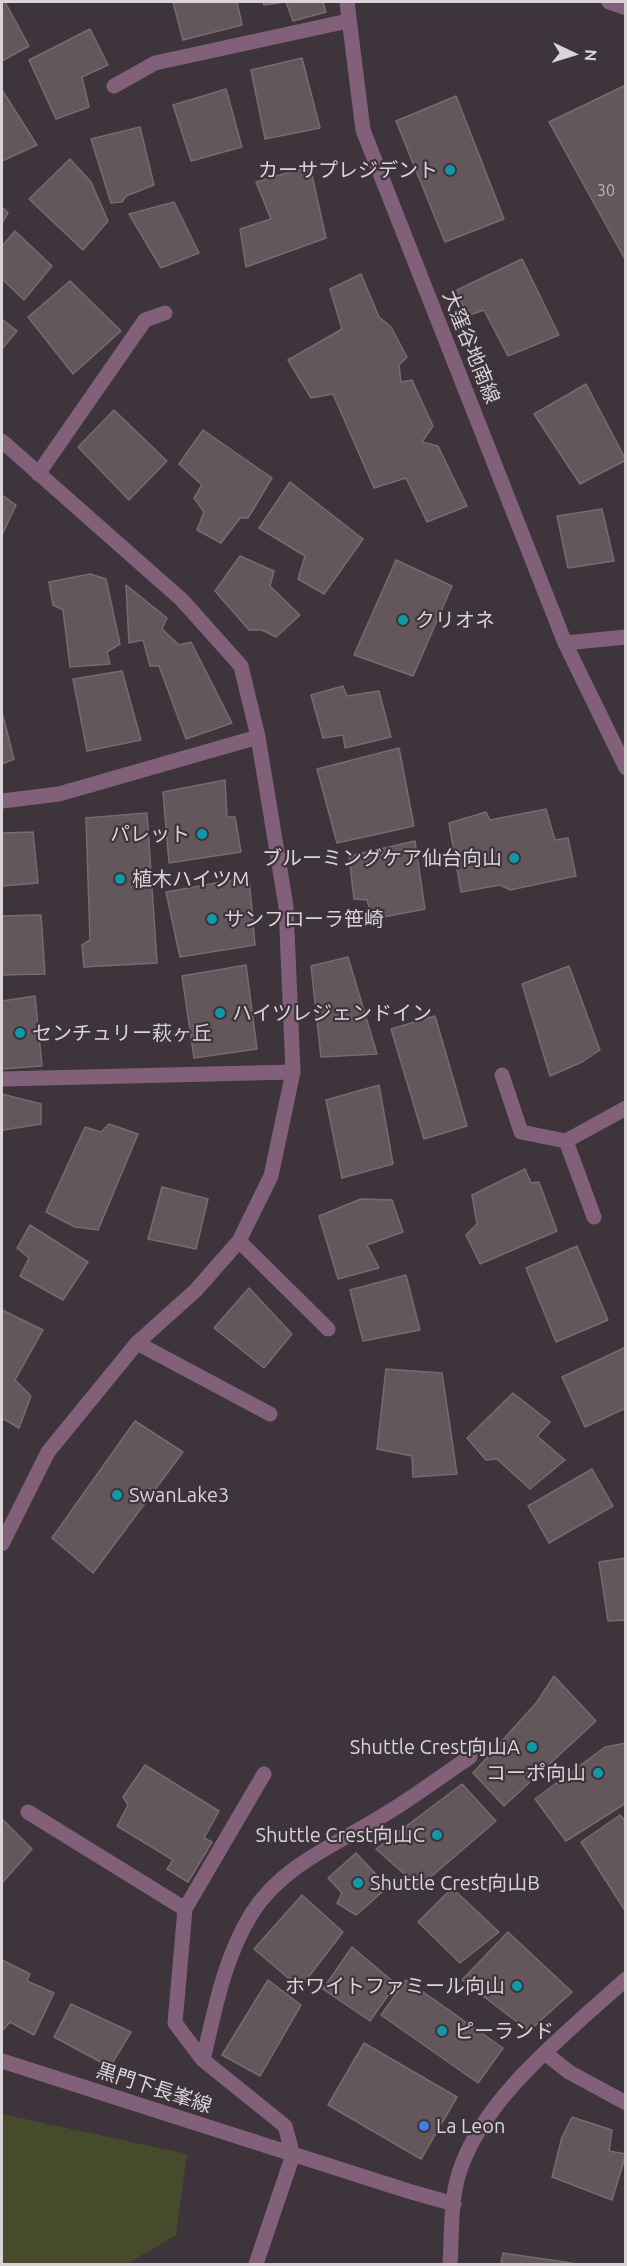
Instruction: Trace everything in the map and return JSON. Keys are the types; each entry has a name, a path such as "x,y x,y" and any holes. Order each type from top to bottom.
{"street":[{"name":"大窪谷地南線","path":"347,2 363,130 565,643 626,768"},
{"path":"609,2 626,8"},
{"path":"114,86 155,63 348,21"},
{"path":"38,474 145,320 165,313"},
{"path":"2,441 182,600 241,666 258,737 286,906 293,1072 272,1176 239,1241 196,1290 137,1343 48,1452 2,1544"},
{"path":"565,643 626,637"},
{"path":"2,801 59,794 258,737"},
{"path":"2,1079 293,1072"},
{"path":"502,1075 521,1132 566,1141 626,1108"},
{"path":"566,1141 594,1217"},
{"path":"239,1241 328,1329"},
{"path":"137,1343 270,1414"},
{"path":"203,2060 223,1974 252,1912 285,1874 379,1818 470,1757"},
{"path":"256,2265 293,2155 285,2126 203,2060 174,2023 185,1909 264,1774"},
{"path":"28,1812 185,1909"},
{"path":"450,2265 454,2204 459,2173 478,2129 506,2093 545,2053 626,1979"},
{"path":"545,2053 568,2072 626,2103"},
{"name":"黒門下長峯線","path":"2,2061 293,2155 454,2204"}],"green space":[{"path":"2,2114 187,2154 176,2235 127,2264 2,2264"}],"building":[{"path":"2,2 5,2 29,46 2,61"},
{"path":"173,2 237,2 242,25 183,40"},
{"path":"263,2 285,2 264,5"},
{"path":"286,2 323,2 326,12 293,21"},
{"path":"90,29 108,65 82,77 89,107 56,119 29,60"},
{"path":"302,58 320,128 265,139 251,70"},
{"path":"626,85 626,261 549,122"},
{"path":"226,89 242,147 191,161 173,105"},
{"path":"2,90 37,145 2,161"},
{"name":"カーサプレジデント","path":"456,96 504,219 445,242 396,121"},
{"path":"140,127 154,185 126,196 122,202 111,203 91,139"},
{"path":"70,159 91,182 108,221 83,250 29,199"},
{"path":"310,166 326,238 246,267 240,229 271,219 256,182"},
{"path":"174,202 199,253 161,268 129,214"},
{"path":"2,207 8,213 2,223"},
{"path":"15,231 52,266 24,300 2,279 2,246"},
{"path":"522,259 559,335 508,356 484,310 467,316 457,290"},
{"path":"361,274 379,317 391,327 407,357 399,365 401,382 412,380 433,426 422,442 438,446 467,506 427,522 406,478 374,488 333,394 311,398 288,360 342,329 330,289"},
{"path":"70,281 121,331 73,374 28,317"},
{"path":"2,319 17,331 2,349"},
{"path":"586,384 626,460 580,484 534,414"},
{"path":"114,410 167,461 129,500 78,447"},
{"path":"203,430 272,478 248,518 240,518 221,543 197,530 204,512 194,498 202,485 179,464"},
{"path":"290,482 363,539 324,594 298,579 305,556 259,528"},
{"path":"2,495 16,505 2,535"},
{"path":"602,509 614,561 568,568 557,516"},
{"path":"240,556 274,571 270,586 300,615 276,637 262,630 249,630 215,591"},
{"name":"クリオネ","path":"396,560 452,586 413,676 354,655"},
{"path":"90,574 106,579 120,644 107,652 110,664 70,667 63,610 53,605 49,582"},
{"path":"126,585 167,618 162,629 179,645 191,642 232,723 186,739 159,666 150,666 143,640 129,643"},
{"path":"122,671 141,740 87,751 73,679"},
{"path":"343,686 347,696 379,691 391,737 345,748 343,735 323,738 311,695"},
{"path":"2,712 14,759 2,764"},
{"path":"399,748 414,826 337,843 317,769"},
{"name":"パレット","path":"225,780 227,817 235,817 241,852 169,863 163,792"},
{"name":"ブルーミングケア仙台向山","path":"546,809 555,840 568,838 576,876 510,890 500,885 461,892 449,823 486,812 490,820"},
{"name":"植木ハイツM","path":"147,813 157,963 84,967 82,945 90,940 86,818"},
{"path":"33,832 38,883 2,886 2,833"},
{"path":"415,841 425,909 373,919 367,900 354,899 349,856"},
{"name":"サンフローラ笹崎","path":"249,877 255,945 180,957 166,892"},
{"path":"41,915 45,974 2,975 2,916"},
{"path":"348,957 377,1054 321,1057 311,966"},
{"name":"ハイツレジェンドイン","path":"246,965 257,1049 194,1058 182,976"},
{"path":"569,966 600,1050 582,1062 550,1076 522,984"},
{"name":"センチュリー萩ヶ丘","path":"35,996 42,1066 2,1069 2,1001"},
{"path":"435,1016 467,1126 424,1139 391,1029"},
{"path":"379,1085 393,1164 342,1178 326,1100"},
{"path":"2,1094 41,1104 41,1124 3,1130 2,1134"},
{"path":"109,1124 138,1134 98,1230 75,1227 46,1212 85,1127 101,1132"},
{"path":"525,1169 531,1183 539,1182 557,1231 480,1264 466,1235 477,1224 472,1195"},
{"path":"162,1187 208,1199 196,1249 148,1239"},
{"path":"361,1199 392,1200 403,1232 367,1245 379,1268 338,1279 319,1216"},
{"path":"30,1225 88,1262 63,1300 20,1276 29,1258 17,1248"},
{"path":"577,1246 608,1320 556,1342 526,1268"},
{"path":"406,1275 420,1330 363,1341 350,1290"},
{"path":"249,1288 292,1334 264,1368 214,1328"},
{"path":"2,1310 43,1330 15,1380 31,1396 19,1428 2,1418"},
{"path":"626,1347 626,1408 585,1427 562,1377"},
{"path":"386,1369 442,1373 457,1474 413,1477 412,1456 377,1449"},
{"path":"513,1393 550,1422 537,1436 565,1460 530,1489 497,1459 486,1460 467,1438"},
{"name":"SwanLake3","path":"135,1421 183,1452 93,1573 52,1538"},
{"path":"592,1469 613,1506 549,1543 528,1506"},
{"path":"626,1558 626,1620 608,1621 599,1562"},
{"name":"Shuttle Crest向山A","path":"554,1676 596,1721 504,1806 473,1773 537,1702"},
{"name":"コーポ向山","path":"626,1743 626,1803 566,1841 535,1799 605,1747"},
{"path":"145,1765 219,1811 204,1838 212,1842 188,1882 167,1869 173,1860 117,1826 128,1805 123,1797"},
{"name":"Shuttle Crest向山C","path":"462,1784 496,1821 419,1887 376,1849"},
{"path":"620,1815 626,1822 626,1912 581,1842"},
{"path":"2,1819 32,1849 2,1883"},
{"name":"Shuttle Crest向山B","path":"356,1853 388,1887 356,1915 337,1903 342,1893 328,1878"},
{"path":"452,1888 499,1932 460,1963 418,1922"},
{"path":"302,1895 343,1932 300,1988 254,1949"},
{"name":"ホワイトファミール向山","path":"508,1932 572,1992 529,2031 462,1980"},
{"path":"352,1947 396,1984 370,2021 323,1989"},
{"path":"2,1960 30,1974 27,1981 54,1993 34,2035 10,2022 4,2029 2,2027"},
{"path":"268,1980 301,2005 260,2076 222,2055"},
{"name":"ピーランド","path":"406,1980 503,2048 478,2083 381,2015"},
{"path":"71,2004 131,2032 110,2067 54,2037"},
{"path":"364,2043 457,2097 421,2159 328,2105"},
{"path":"572,2117 612,2130 609,2151 626,2154 612,2200 552,2177 562,2137"},
{"path":"503,2253 578,2264 501,2264"}],"place":[{"name":"カーサプレジデント","path":"450,170"},
{"name":"クリオネ","path":"403,620"},
{"name":"パレット","path":"202,834"},
{"name":"ブルーミングケア仙台向山","path":"514,858"},
{"name":"植木ハイツM","path":"120,879"},
{"name":"サンフローラ笹崎","path":"212,919"},
{"name":"ハイツレジェンドイン","path":"220,1013"},
{"name":"センチュリー萩ヶ丘","path":"20,1033"},
{"name":"SwanLake3","path":"117,1495"},
{"name":"Shuttle Crest向山A","path":"532,1747"},
{"name":"コーポ向山","path":"598,1773"},
{"name":"Shuttle Crest向山C","path":"437,1835"},
{"name":"Shuttle Crest向山B","path":"358,1883"},
{"name":"ホワイトファミール向山","path":"517,1986"},
{"name":"ピーランド","path":"442,2031"},
{"name":"La Leon","path":"424,2126"}]}
